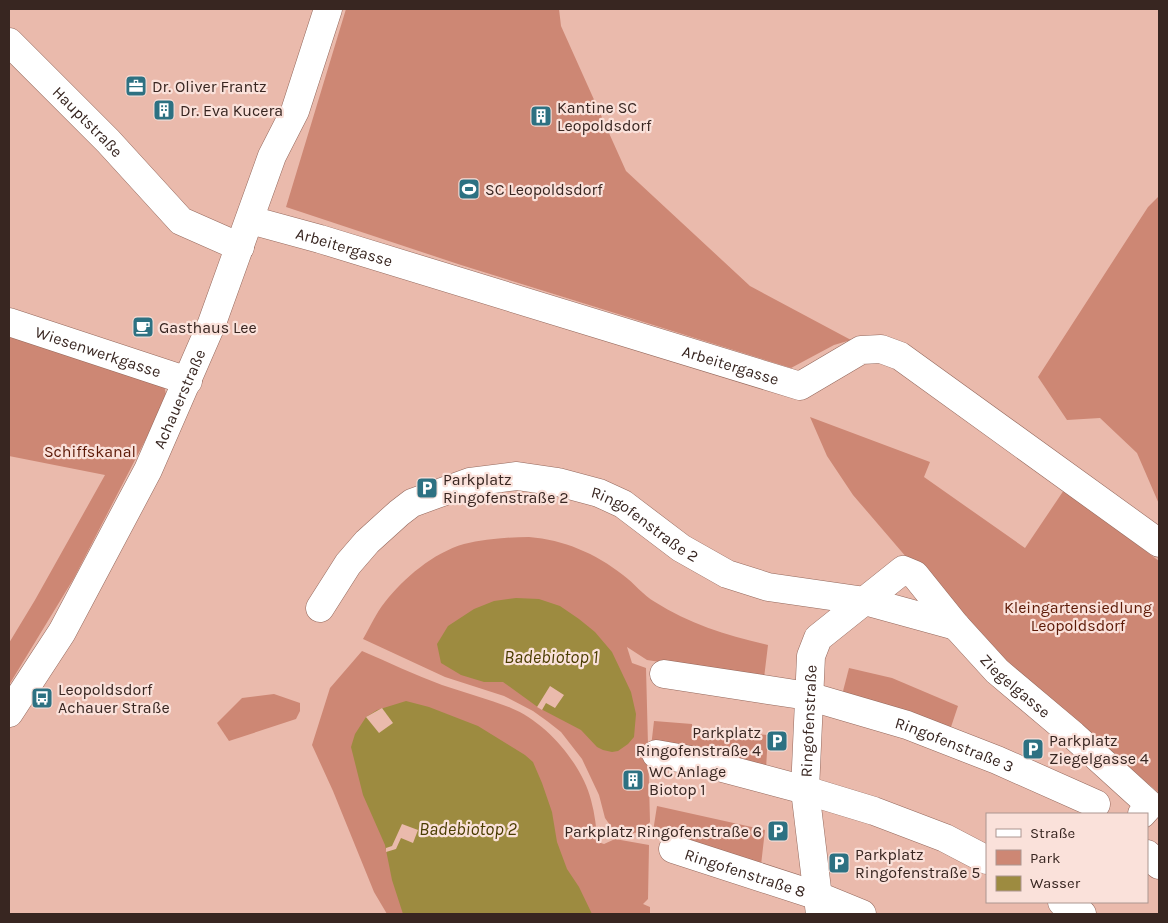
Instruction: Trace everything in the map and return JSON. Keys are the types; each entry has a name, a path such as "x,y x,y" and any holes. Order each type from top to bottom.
{"street":[{"name":"Achauerstraße","path":"9,714 66,623 148,470 212,324 272,156 295,111 328,9"},
{"name":"Hauptstraße","path":"9,42 108,141 164,203 189,205 245,233"},
{"name":"Arbeitergasse","path":"245,233 320,239 800,386 861,350 881,349 900,356 1159,543"},
{"name":"Wiesenwerkgasse","path":"9,322 188,380"},
{"name":"Ringofenstraße 2","path":"320,608 348,564 398,513 412,503 470,482 517,476 558,482 599,493 623,504 681,548 727,574 768,587 865,601 956,626"},
{"name":"Ringofenstraße","path":"819,905 804,790 811,656 818,638 903,570"},
{"name":"Ziegelgasse","path":"903,570 915,575 956,626 997,671 1150,805 1143,813"},
{"name":"Ringofenstraße 3","path":"664,674 808,696 907,725 998,760 1096,804"},
{"path":"656,754 696,760 874,812 944,838 986,859"},
{"name":"Ringofenstraße 8","path":"673,849 819,905 862,914"},
{"path":"1148,855 1159,865"},
{"path":"1064,903 1082,914"}],"green space":[{"name":"SC Leopoldsdorf","path":"346,9 559,9 561,26 626,171 750,286 851,340 834,345 791,368 461,265 286,207"},
{"path":"1159,196 1159,504 1137,453 1100,418 1067,420 1038,377 1148,207"},
{"name":"Schiffskanal","path":"9,332 164,385 166,395 150,431 74,578 9,685 9,643 105,475 9,456"},
{"name":"Kleingartensiedlung Leopoldsdorf","path":"810,417 930,462 924,477 1025,548 1064,490 1159,561 1159,793 967,628 853,495 827,456"},
{"path":"529,537 555,541 590,554 623,575 651,599 668,610 695,623 739,638 768,645 764,678 647,660 627,647 632,663 646,668 650,822 641,831 633,833 612,828 605,818 599,795 582,759 561,732 533,711 504,696 445,677 363,639 379,611 393,593 410,575 441,553 464,544 480,541"},
{"path":"362,651 442,685 511,708 537,723 561,746 580,772 594,810 598,842 604,844 615,839 649,845 648,899 643,904 650,907 650,914 387,914 374,892 312,745 330,688"},
{"path":"849,668 892,678 958,706 950,730 842,695"},
{"path":"274,694 300,703 300,711 296,719 229,741 217,723 242,698"},
{"path":"654,721 692,724 692,728 768,735 766,769 651,747"},
{"path":"657,806 765,830 761,865 671,841 652,838"}],"water":[{"name":"Badebiotop 1","path":"516,598 539,599 560,606 595,632 612,652 631,692 636,714 634,737 628,744 618,751 603,750 597,747 581,730 539,708 503,682 484,682 461,675 441,663 437,644 448,626 474,609 494,601"},
{"name":"Badebiotop 2","path":"406,701 429,707 478,726 533,762 552,812 557,842 567,869 579,887 592,914 403,914 392,880 385,845 363,795 351,747 355,734 366,717 377,710"}],"pier":[{"path":"550,686 564,695 555,708 546,703 542,710 537,707"},
{"path":"382,708 393,723 379,733 366,717"},
{"path":"402,824 418,830 413,843 401,838 396,849 386,852 386,848 392,846"}],"place":[{"name":"Dr. Oliver Frantz","path":"136,86"},
{"name":"Dr. Eva Kucera","path":"164,110"},
{"name":"Kantine SC Leopoldsdorf","path":"541,116"},
{"name":"SC Leopoldsdorf","path":"469,189"},
{"name":"Gasthaus Lee","path":"143,327"},
{"name":"Parkplatz Ringofenstraße 2","path":"427,488"},
{"name":"Leopoldsdorf Achauer Straße","path":"42,698"},
{"name":"Parkplatz Ringofenstraße 4","path":"777,741"},
{"name":"Parkplatz Ziegelgasse 4","path":"1033,749"},
{"name":"WC Anlage Biotop 1","path":"633,780"},
{"name":"Parkplatz Ringofenstraße 6","path":"778,831"},
{"name":"Parkplatz Ringofenstraße 5","path":"839,863"}]}
